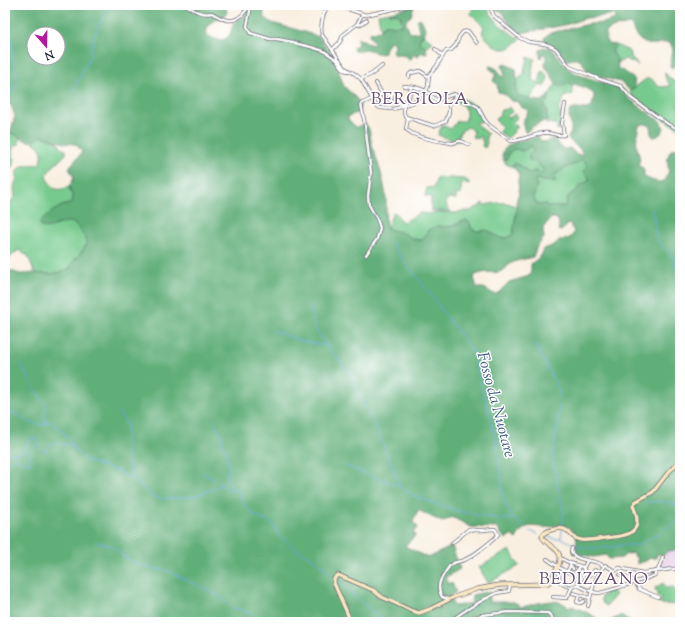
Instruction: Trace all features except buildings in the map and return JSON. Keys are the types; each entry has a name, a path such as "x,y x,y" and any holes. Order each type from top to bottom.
{"street":[{"path":"186,5 204,15 212,13 221,19 229,21 239,18 248,7 251,6 247,26 250,33 270,39 293,42 312,47 330,55 338,60 344,70 356,74 361,79 377,107 383,109 396,109 414,102 426,91 429,77 447,50 451,50 456,45 459,37 465,31 468,31 477,43"},
{"path":"329,5 325,10 321,32 323,37 348,71"},
{"path":"336,5 362,15 370,15 412,5"},
{"path":"489,5 494,16 520,38 529,42 551,46 556,49 570,66 599,79 621,86 631,98 668,124 680,130"},
{"path":"357,24 362,15"},
{"path":"333,49 340,42 343,35 357,24 367,20"},
{"path":"435,49 443,56"},
{"path":"361,79 372,74 382,66"},
{"path":"409,77 411,72 420,71 429,77"},
{"path":"376,83 386,98 404,105"},
{"path":"404,86 426,91 437,100 452,94 456,95 478,107 487,123 510,140 514,141 543,133 560,136 565,134 562,123 565,104"},
{"path":"413,87 404,105 404,114 408,118 434,126 446,121 449,112 449,105 456,95"},
{"path":"395,97 400,93"},
{"path":"366,255 377,239 380,228 378,219 368,205 370,173 365,125 361,104 382,94"},
{"path":"408,118 406,129 409,132 433,140 451,143 461,141 468,145"},
{"path":"599,572 595,570 587,576 579,566 560,558 554,547 543,540 542,536 544,533 546,531 563,528 579,540 620,536 631,532 634,530 637,522 633,506 636,502 653,492 680,460"},
{"path":"448,599 442,597 438,587 440,580 450,566 456,562 463,561 497,537 498,534 495,529 475,531 469,529 452,543"},
{"path":"572,548 571,552 575,557 602,565"},
{"path":"547,559 575,576 579,584 591,591 601,592 655,575 663,557"},
{"path":"351,622 334,583 334,579 338,575 373,590 387,599 419,613 448,599 476,589 510,585 547,584 550,582 558,566 560,558"},
{"path":"558,566 560,582 564,585 572,587 579,584 587,561"},
{"path":"568,572 570,562"},
{"path":"588,606 591,591 599,572 606,565 636,582 638,589 658,597"},
{"path":"570,566 573,569"},
{"path":"575,576 579,566"},
{"path":"616,572 619,568 643,573 680,568"},
{"path":"450,622 462,613 494,595 509,591 510,585"},
{"path":"553,597 567,598 572,587"},
{"path":"573,593 590,598"},
{"path":"579,595 577,602 581,603 584,601"},
{"path":"468,622 478,616 509,612 548,613 552,617 553,622"}],"shaded area":[{"path":"680,550 680,567 659,569 667,551"}],"green space":[{"path":"5,5 225,5 227,12 225,15 211,23 207,30 207,35 223,40 229,36 233,24 242,17 247,10 244,5 270,5 265,8 263,16 272,23 319,37 334,58 344,86 359,101 359,112 349,116 348,119 356,127 366,124 369,129 384,186 387,228 398,231 415,239 422,240 428,230 437,226 453,226 466,220 470,223 471,228 474,230 487,230 500,238 504,238 513,234 517,208 516,203 519,193 519,174 513,167 513,164 519,165 528,173 535,171 542,173 544,171 537,162 529,160 529,154 534,148 531,146 523,151 516,149 510,151 507,159 503,160 502,154 504,150 514,143 538,137 543,142 553,138 562,148 570,148 576,154 583,155 582,152 568,138 571,132 569,112 570,110 586,109 592,106 594,95 579,85 557,85 545,66 545,54 542,54 541,58 540,50 543,47 554,51 567,68 579,75 624,90 628,98 660,121 664,128 660,134 653,137 650,126 642,124 639,126 636,144 640,159 638,165 644,169 644,176 654,181 664,181 669,171 667,160 668,155 671,150 680,147 680,550 667,551 664,555 657,554 656,558 650,558 637,564 637,557 635,557 633,553 625,555 622,558 609,559 606,555 593,557 573,553 573,550 576,548 577,544 576,536 572,530 566,526 526,527 520,532 516,539 511,535 505,539 497,528 471,527 452,517 442,522 418,510 413,522 418,527 413,533 416,535 405,546 428,558 452,546 460,569 446,577 448,583 452,583 456,592 449,596 454,606 471,604 472,595 490,591 489,602 514,602 522,607 553,601 559,602 569,608 572,606 586,612 604,622 5,622 5,269 20,274 50,274 61,272 70,268 85,247 86,243 82,233 77,226 72,223 68,222 53,226 41,227 40,222 56,209 72,203 73,197 69,187 74,178 69,168 82,151 75,144 64,143 42,136 32,141 28,141 10,133 15,116 11,105 5,105","holes":["582,159 587,165 584,172 589,177 589,181 579,186 577,190 568,196 566,206 548,207 546,204 538,205 534,200 534,193 537,184 534,181 538,179 542,181 555,182 555,175 563,169 578,163","551,218 558,220 558,230 561,231 570,223 574,232 573,235 570,238 559,240 554,245 544,249 541,256 531,264 531,272 529,276 509,282 498,293 494,294 484,288 477,288 474,276 483,273 503,271 514,262 533,257 537,246 544,238 543,228"]},
{"path":"486,5 490,13 497,21 496,22 520,40 509,48 505,49 501,49 493,45 482,32 484,27 470,13 473,9 470,6"},
{"path":"491,5 680,5 680,58 673,68 670,66 673,49 670,43 644,43 635,35 632,26 629,24 612,28 606,32 606,39 610,45 616,45 612,51 617,59 618,69 624,71 635,80 635,87 630,91 621,82 589,73 579,60 566,60 555,47 544,42 545,37 550,33 589,24 603,23 615,19 614,14 586,18 565,25 521,33 511,26 502,12 499,10 494,10"},
{"path":"414,6 411,16 406,20 406,23 410,33 419,32 417,20 419,18 422,20 425,31 419,41 426,47 427,53 424,54 421,52 418,57 413,54 412,58 409,59 405,56 393,54 392,51 395,44 391,41 383,54 376,53 371,50 354,51 353,47 358,45 357,39 359,38 373,45 374,43 369,35 370,33 381,30 385,25 402,26 401,16 395,13 390,14 390,12"},
{"path":"390,12 389,13 391,14 394,13 400,16 402,26 385,25 381,30 378,14"},
{"path":"423,34 433,42 426,47 419,41"},
{"path":"616,45 629,51 631,57 638,65 625,59 617,64 617,59 612,50"},
{"path":"527,57 535,59 533,63 532,80 539,83 542,70 548,77 545,86 543,87 540,85 530,99 519,96 516,92 517,80 524,74 528,59"},
{"path":"502,64 516,69 517,82 515,89 518,95 533,100 542,101 550,96 544,105 547,110 546,114 548,119 532,127 527,132 525,132 522,122 528,110 521,107 519,102 511,101 503,93 498,92 497,84 493,81 496,73 490,69 489,66 496,69 503,78 505,75"},
{"path":"664,72 673,81 680,83 680,102 677,105 680,105 680,129 669,123 631,95 630,91 646,79 651,79 656,85 661,87 670,86"},
{"path":"556,84 558,86 572,84 573,94 564,97 562,104 559,107 559,112 561,114 563,113 563,115 560,116 560,129 557,130 557,124 552,124 549,122 549,124 546,124 545,121 547,121 547,110 544,105 548,101 550,96 548,96"},
{"path":"457,96 470,103 479,111 483,121 475,123 488,134 486,136 487,143 485,148 482,146 482,137 479,136 478,139 472,137 474,132 468,127 460,132 457,142 438,135 442,125 451,129 457,121 466,121 466,111 464,106 454,100"},
{"path":"509,107 512,112 506,116 509,118 515,114 517,118 512,123 518,127 513,130 514,132 508,138 499,132 502,127 495,120 500,116 501,110"},
{"path":"10,133 19,135 20,139 19,144 14,147 12,151 15,160 5,181 5,136"},
{"path":"42,136 58,142 61,148 66,150 66,154 52,168 46,177 53,187 57,189 69,187 73,197 72,203 62,206 49,214 47,228 62,222 71,222 78,227 86,240 86,244 70,268 61,272 49,274 35,273 27,254 25,255 20,250 10,258 5,269 5,208 8,208 15,195 14,188 17,178 17,171 25,165 39,164 42,157 42,152 33,142"},
{"path":"531,146 534,148 530,153 532,161 540,165 544,172 541,173 537,171 528,173 524,168 516,164 512,166 513,167 506,164 504,161 507,159 510,150 518,149 521,151"},
{"path":"582,159 587,165 586,175 589,177 589,181 579,186 577,190 571,194 567,200 566,206 548,207 546,205 538,205 534,200 537,184 534,181 538,179 553,182 555,181 554,176 563,169 578,163"},
{"path":"437,177 464,179 469,182 469,185 462,183 460,195 456,194 456,199 449,198 446,200 447,207 451,211 431,211 431,197 425,196 427,188 434,187"},
{"path":"482,203 485,205 506,203 514,205 517,208 513,235 509,238 499,238 490,231 475,231 462,221 450,226 437,226 424,238 418,240 399,231 387,228 393,212 396,213 401,221 404,222 420,213 456,213 461,211 470,211 479,207"},
{"path":"510,550 519,566 488,583 479,567"},
{"path":"663,583 667,589 671,586 680,594 680,605 658,603 662,598 658,597 655,588"},
{"path":"612,590 613,593 616,594 607,606 602,603 602,596"},
{"path":"621,615 632,622 604,622"}],"waterway":[{"path":"6,5 17,79 12,93"},
{"path":"72,93 90,56 94,36 111,5"},
{"path":"652,208 657,240 673,257 680,282"},
{"name":"Fosso da Nuotare","path":"392,242 398,254 428,291 473,353 497,445 504,501 514,519 527,530 538,534"},
{"path":"309,307 317,332 353,378 401,487 412,495 435,504 466,513 500,519 513,519"},
{"path":"272,330 304,342 329,346"},
{"path":"535,344 560,392 558,424 552,458 564,516 562,527"},
{"path":"21,364 34,389 45,404 46,410 44,415 47,424"},
{"path":"5,408 29,422 42,425 51,421 64,433 77,452 87,461 115,470 133,479"},
{"path":"5,415 10,412"},
{"path":"119,412 127,425 125,448 129,467 134,480 153,497 164,499 196,496 221,485"},
{"path":"214,420 221,435 229,465 226,483 237,490 244,504 252,514 272,523 278,534 292,547 317,561 331,575"},
{"path":"5,451 13,454 21,452 29,440 33,437 41,449 45,452 52,443 73,445"},
{"path":"5,465 14,458 30,463 30,452 37,444"},
{"path":"345,466 400,486"},
{"path":"202,473 229,490 235,489"},
{"path":"646,502 664,501 680,506"},
{"name":"Fosso da Nuotare","path":"546,536 556,539 561,538 586,548 639,545 680,520"},
{"path":"561,538 562,530"},
{"path":"96,542 113,546 124,557 134,563 145,567 166,570 208,590 234,608 250,613 256,622"},
{"path":"336,580 368,608 388,622"}],"district":[{"name":"BERGIOLA","path":"420,100"},
{"name":"BEDIZZANO","path":"594,580"}]}
